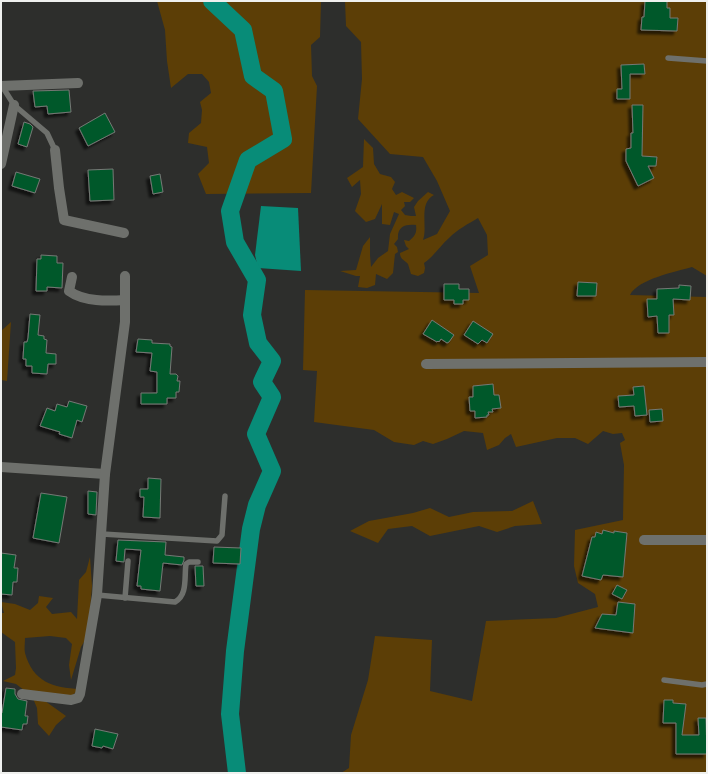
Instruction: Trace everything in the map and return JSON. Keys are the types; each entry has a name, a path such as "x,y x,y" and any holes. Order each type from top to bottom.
{"street":[{"path":"2,86 78,83"},
{"path":"1,164 14,105"},
{"path":"55,150 58,188 64,220 124,233"},
{"path":"22,694 71,700 78,698 80,694 97,595 105,474 125,322 125,276"},
{"path":"72,277 69,292 76,296 110,301 125,300"},
{"path":"426,364 707,362"},
{"path":"1,467 105,474"},
{"path":"644,540 707,540"}],"lane":[{"path":"668,58 707,61"},
{"path":"2,86 14,105 47,133 55,150"},
{"path":"102,534 217,541 222,535 225,496"},
{"path":"124,598 128,561"},
{"path":"97,595 175,602 182,596 186,564 189,562 198,562"},
{"path":"664,680 702,685 707,684"}],"shaded area":[{"path":"157,1 321,1 320,37 311,45 312,76 317,86 311,193 206,194 198,174 209,163 207,147 188,143 189,133 201,123 202,110 200,102 211,93 209,82 202,74 188,74 171,88 167,61 165,30"},
{"path":"345,1 707,1 707,276 692,267 649,280 634,289 630,295 707,297 707,773 341,773 349,768 351,735 368,680 375,636 432,640 430,691 472,701 486,621 556,618 598,607 595,594 578,583 574,566 575,530 623,520 624,465 620,443 625,440 622,433 613,434 603,431 588,444 575,438 557,438 516,447 511,434 499,445 487,450 483,433 464,431 433,444 423,441 414,445 394,442 374,430 314,422 317,371 303,370 305,290 479,293 470,266 488,255 487,235 478,218 452,235 424,263 424,273 418,276 411,274 408,264 400,255 400,253 409,249 404,240 409,241 416,232 416,225 409,225 403,227 399,231 398,239 394,244 397,247 398,252 395,254 393,273 387,279 376,274 375,285 367,288 358,287 360,276 340,271 356,270 363,246 370,237 371,267 378,258 388,251 390,234 399,214 394,212 390,225 382,224 382,204 375,219 366,222 355,211 361,194 360,180 352,187 347,178 363,167 364,139 373,148 374,164 380,174 391,177 395,182 392,189 396,195 402,192 414,198 410,202 404,202 405,206 401,210 405,215 416,216 414,207 418,201 428,192 434,195 426,204 423,240 437,234 450,211 437,181 423,157 390,154 358,119 362,79 361,42 346,26"},
{"path":"261,206 298,208 301,271 258,268 255,255"},
{"path":"11,322 7,381 1,380 1,331"},
{"path":"533,501 542,524 515,526 497,532 479,526 430,536 412,526 388,529 378,543 350,531 369,521 413,513 430,508 449,517 473,512 512,511"},
{"path":"90,557 92,586 88,635 81,647 71,680 69,665 72,644 66,638 50,636 25,638 25,653 33,671 39,677 45,682 53,685 80,689 66,700 38,696 66,716 56,725 49,736 38,724 37,708 32,696 16,684 3,681 15,675 16,668 15,642 1,632 1,613 4,613 1,602 15,604 30,610 38,603 39,596 53,598 46,607 52,614 71,612 77,619 79,580 86,572"}],"building":[{"path":"645,1 667,1 667,8 670,8 670,18 678,18 677,31 641,30"},
{"path":"644,64 645,74 630,74 630,99 617,99 617,89 622,89 621,65"},
{"path":"69,90 71,112 48,114 47,106 35,107 33,91"},
{"path":"632,105 643,105 642,156 657,157 656,166 648,166 654,178 638,186 626,161 626,149 631,148 631,133 633,133"},
{"path":"105,113 115,132 88,146 79,128"},
{"path":"24,122 33,127 27,147 18,144"},
{"path":"113,169 114,200 90,201 88,170"},
{"path":"16,172 40,179 35,193 12,186"},
{"path":"160,174 163,192 153,194 150,176"},
{"path":"41,255 57,256 57,263 63,263 62,288 47,287 47,291 36,291 37,259 41,259"},
{"path":"578,282 597,283 596,296 577,296"},
{"path":"444,284 459,284 459,289 469,289 469,300 463,300 463,304 454,304 454,300 444,300"},
{"path":"679,285 691,286 690,300 673,299 674,315 669,315 669,333 658,333 657,316 648,317 647,299 657,299 657,289 679,288"},
{"path":"30,314 40,315 38,335 44,336 44,339 47,340 46,353 56,354 56,364 48,364 47,374 32,373 32,366 26,366 26,359 23,359 24,342 27,342 28,338"},
{"path":"432,320 454,335 449,342 447,343 441,339 437,342 423,334"},
{"path":"473,321 493,334 487,343 482,340 478,344 464,335"},
{"path":"138,339 152,340 152,343 170,344 172,347 170,374 176,374 178,376 177,381 180,381 179,392 176,392 176,398 167,398 167,404 141,404 141,393 157,393 157,372 150,371 152,353 136,352"},
{"path":"493,384 494,395 499,395 501,408 492,409 493,412 488,412 489,415 487,415 487,417 475,418 475,411 470,411 469,397 473,397 473,386"},
{"path":"644,386 647,415 635,416 634,406 619,407 618,396 634,395 633,387"},
{"path":"69,401 87,406 82,422 77,420 72,438 59,434 60,432 40,426 47,408 55,411 57,404 67,407"},
{"path":"662,409 663,421 650,422 649,410"},
{"path":"148,478 161,479 160,518 143,517 144,497 140,497 140,489 148,489"},
{"path":"88,491 97,492 96,515 88,514"},
{"path":"41,493 67,497 59,543 33,538"},
{"path":"603,530 614,533 614,531 627,533 623,577 603,575 601,580 582,576 592,537 595,537 596,532 602,534"},
{"path":"118,540 166,542 165,555 184,557 184,560 182,565 163,563 160,591 141,589 141,586 137,586 141,550 125,549 124,562 116,561"},
{"path":"214,547 241,548 240,564 213,563"},
{"path":"1,553 16,555 14,568 18,568 17,582 13,582 12,595 1,594"},
{"path":"195,566 203,566 204,586 196,586"},
{"path":"617,585 627,590 622,599 612,594"},
{"path":"618,602 635,604 633,633 595,628 602,614 616,615"},
{"path":"6,688 15,689 15,694 18,699 27,701 25,716 28,716 27,724 23,724 22,730 1,727 1,713"},
{"path":"664,700 673,700 673,703 686,704 682,735 699,735 698,718 706,718 707,754 676,754 676,723 663,723"},
{"path":"95,729 118,734 113,749 103,746 102,748 92,746"}],"waterway":[{"path":"212,1 243,30 253,76 274,91 283,139 248,160 230,211 235,242 257,280 252,315 258,343 272,361 262,382 272,397 256,434 272,471 257,505 251,529 235,651 230,714 237,773"}]}
